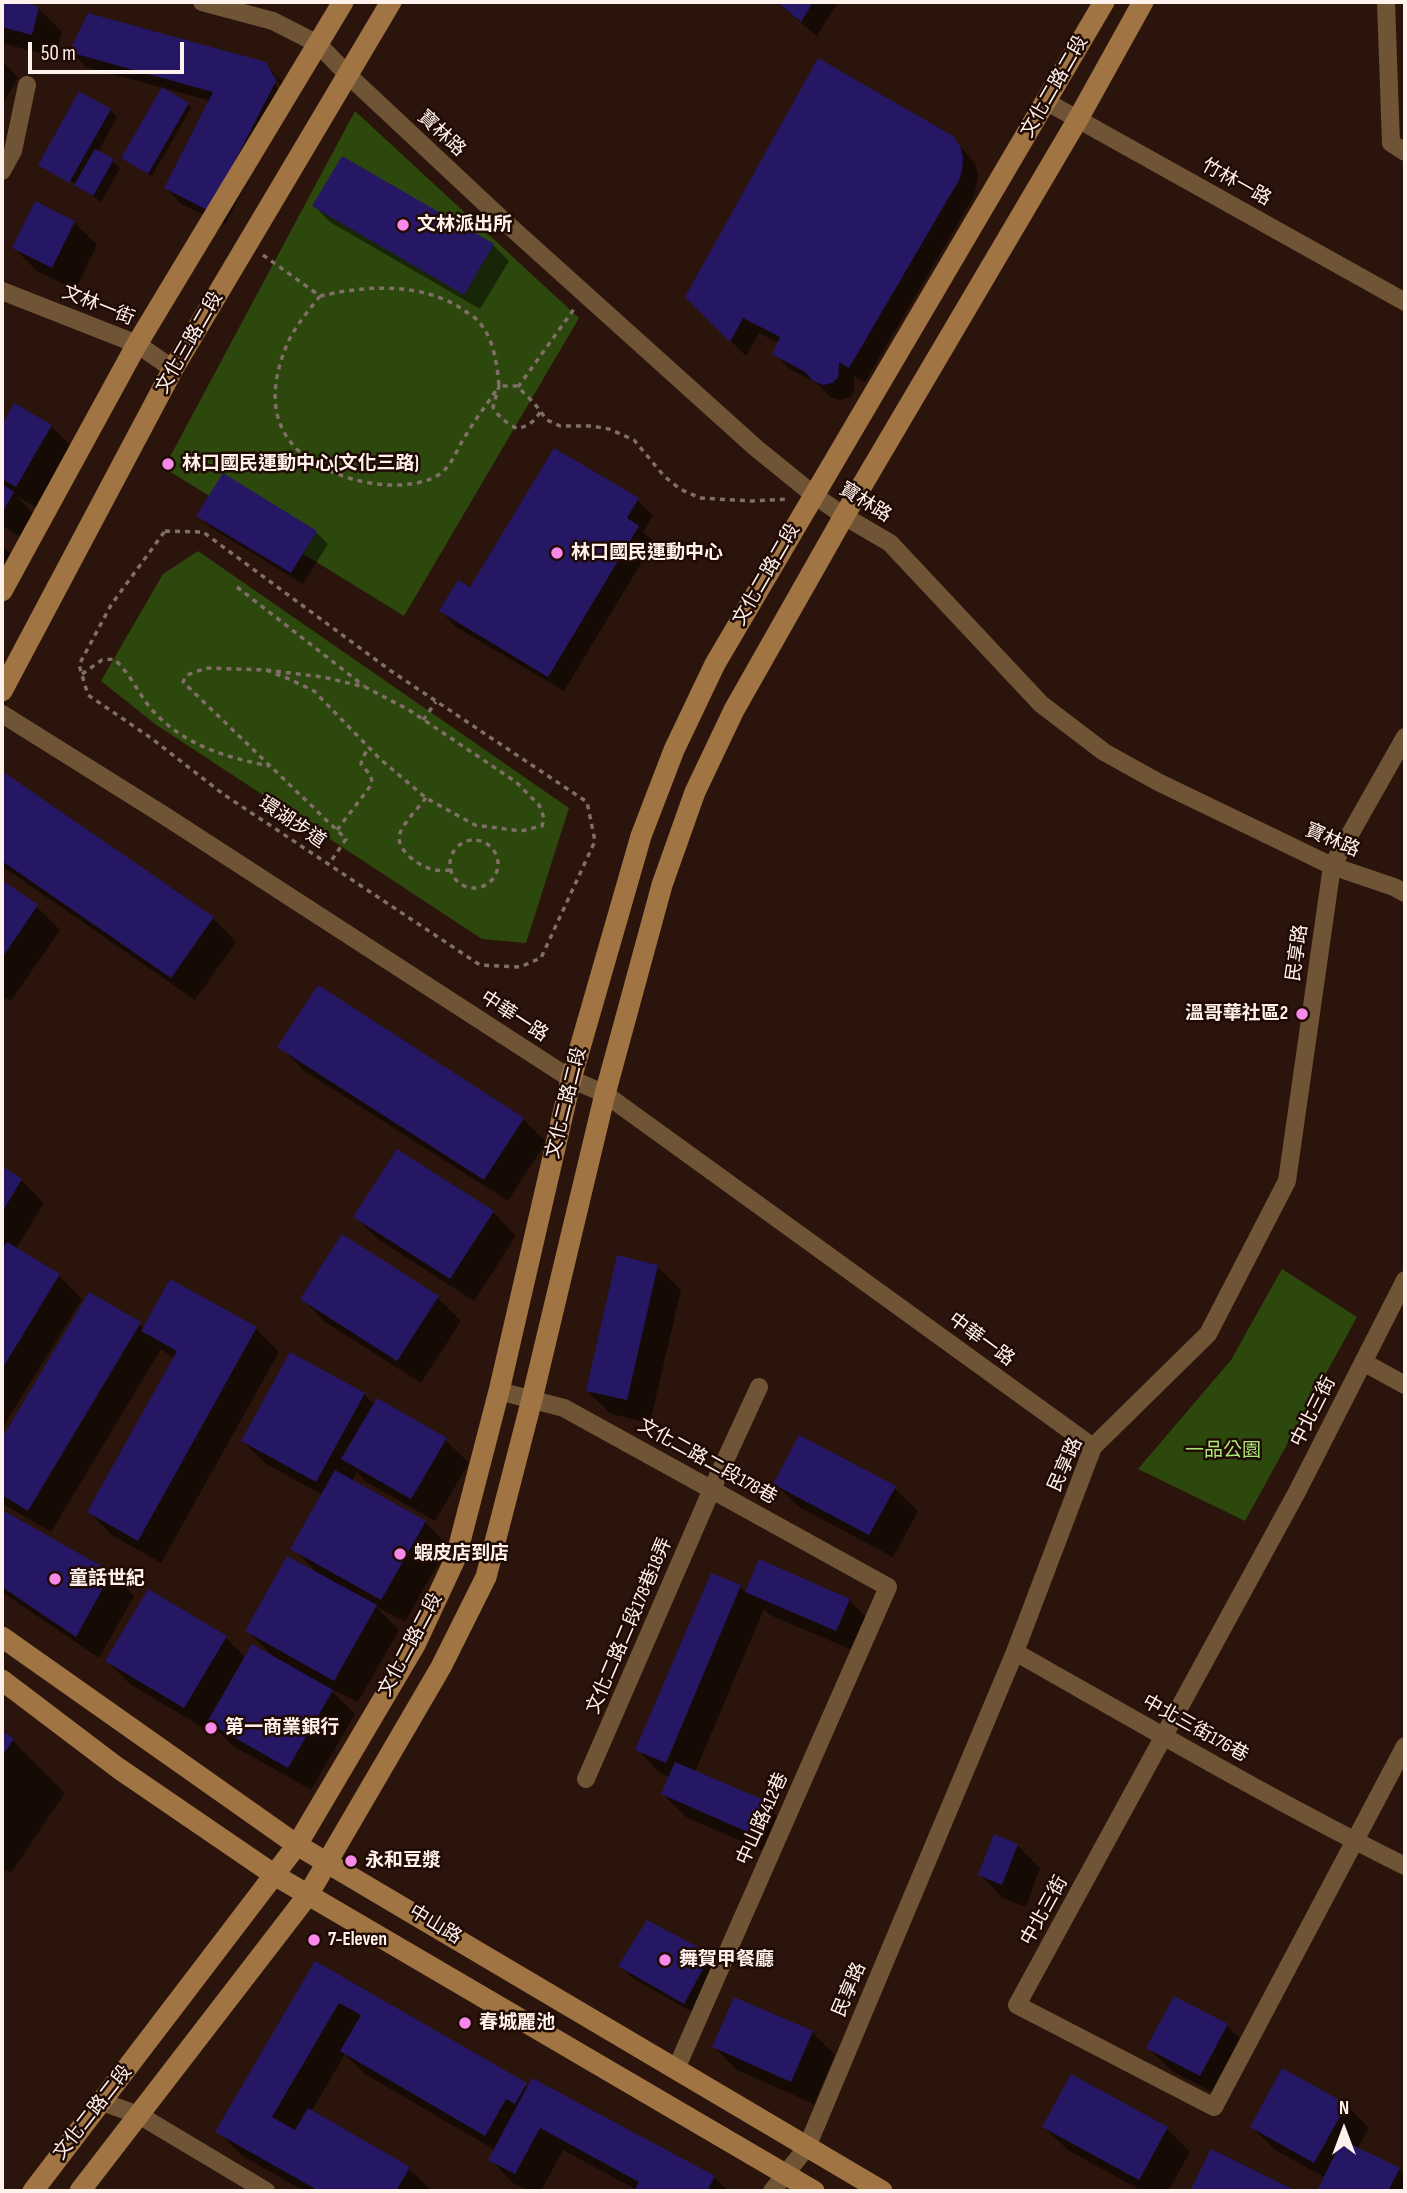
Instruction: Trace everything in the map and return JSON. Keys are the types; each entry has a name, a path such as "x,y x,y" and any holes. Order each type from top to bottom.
{"street":[{"name":"寶林路","path":"202,2 273,21 318,44 505,222 755,448 814,495 890,543 1041,704 1104,752 1158,782 1332,866 1405,893"},
{"path":"2,591 136,344 343,2"},
{"name":"文化三路二段","path":"2,691 173,369 391,2"},
{"name":"文化二路二段","path":"33,2191 297,1845 415,1645 456,1557 499,1391 571,1079 641,836 674,750 715,664 1104,2"},
{"name":"文化二路二段","path":"80,2191 308,1895 441,1667 486,1577 605,1094 662,885 695,792 734,710 844,516 1078,119 1143,2"},
{"path":"1386,2 1391,143 1405,152"},
{"path":"2,171 13,151 27,85"},
{"name":"竹林一路","path":"1046,102 1405,302"},
{"name":"文林一街","path":"2,291 136,344 173,369"},
{"name":"中華一路","path":"2,715 165,816 571,1079 605,1094 1093,1447"},
{"name":"民享路","path":"779,2183 807,2147 1015,1652 1093,1447 1208,1334 1287,1181 1332,866 1405,737"},
{"name":"中北三街","path":"1405,1280 1297,1492 1017,2005 1214,2107 1405,1746"},
{"path":"1363,1362 1405,1385"},
{"name":"文化二路二段178巷18弄","path":"586,1779 759,1387"},
{"name":"文化二路二段178巷","path":"499,1391 564,1408 888,1587"},
{"name":"中山路412巷","path":"676,2069 888,1587"},
{"name":"中山路","path":"2,1637 297,1845 883,2191"},
{"name":"中北三街176巷","path":"1015,1652 1405,1866"},
{"name":"中山路","path":"2,1680 118,1768 276,1875 779,2183 814,2191"},
{"path":"102,2102 139,2115 266,2191"}],"path":[{"path":"248,244 320,296"},
{"path":"499,386 465,435 453,460 436,476 414,483 374,485 339,475 295,448 282,432 275,411 274,393 278,371 289,340 299,323 320,296 365,289 420,292 440,296 478,320 490,341 497,365 499,386 494,407 499,417 518,429 536,420 540,412"},
{"path":"518,387 576,306"},
{"path":"499,386 518,387 547,420 560,426 609,429 634,440 664,476 680,489 700,498 776,500 814,495"},
{"name":"環湖步道","path":"165,531 203,532 391,671 436,701 587,802 595,841 541,958 520,967 480,965 223,794 151,738 88,695 79,665 111,605 165,531"},
{"path":"237,587 365,687 409,710 516,782 539,805 544,818 542,826 521,831 475,825 426,798 369,747 314,691 266,670"},
{"path":"82,674 102,660 114,660 124,668 152,710 173,729 191,741 224,756 271,766"},
{"path":"329,864 346,838 183,682 187,675 206,668 266,670 323,677 365,687"},
{"path":"423,720 436,701"},
{"path":"337,830 372,784 371,776 361,764 369,747"},
{"path":"426,798 400,832 399,840 407,854 418,863 433,870 451,870"},
{"path":"481,841 493,849 497,856 497,873 493,880 478,888 462,885 451,870 454,851 466,842 481,841"}],"green space":[{"path":"355,111 579,318 404,616 164,468"},
{"path":"198,551 569,808 526,943 482,939 155,724 101,681 163,574"},
{"name":"一品公園","path":"1282,1269 1357,1317 1245,1521 1138,1469 1231,1360"}],"building":[{"path":"2,2 20,2 39,7 32,35 2,27"},
{"path":"777,2 813,2 801,22"},
{"path":"88,13 266,62 276,81 209,211 164,188 213,92 69,52"},
{"path":"818,58 953,136 960,146 963,158 959,180 849,368 839,362 838,378 823,385 772,354 780,337 743,318 730,342 685,297"},
{"path":"162,87 189,103 148,174 121,158"},
{"path":"79,91 111,109 69,183 38,165"},
{"path":"95,149 114,159 93,196 74,185"},
{"name":"文林派出所","path":"342,156 494,244 464,295 312,206"},
{"path":"35,201 75,221 52,268 12,248"},
{"path":"14,403 52,425 16,487 2,479 2,425"},
{"name":"林口國民運動中心","path":"554,448 639,498 627,518 639,526 548,677 439,611 458,580 470,587"},
{"path":"223,473 317,531 291,573 196,516"},
{"path":"2,484 14,492 2,513"},
{"path":"2,771 214,917 171,978 2,861"},
{"path":"2,880 38,905 2,958"},
{"path":"318,985 524,1118 484,1180 277,1047"},
{"path":"397,1149 494,1211 450,1279 353,1217"},
{"path":"2,1166 22,1179 2,1212"},
{"path":"342,1234 439,1296 397,1361 300,1299"},
{"path":"7,1242 60,1274 2,1369 2,1250"},
{"path":"617,1255 658,1265 627,1400 586,1391"},
{"path":"170,1279 257,1327 138,1541 87,1512 177,1351 141,1331"},
{"path":"89,1292 141,1322 28,1511 2,1495 2,1438"},
{"path":"290,1352 365,1393 316,1482 241,1441"},
{"path":"377,1398 447,1438 411,1499 341,1459"},
{"path":"799,1435 896,1486 869,1535 773,1484"},
{"path":"335,1470 426,1521 381,1600 290,1549"},
{"name":"童話世紀","path":"2,1510 112,1572 76,1637 2,1587"},
{"path":"287,1556 377,1605 334,1681 245,1631"},
{"path":"759,1559 850,1599 836,1631 745,1592"},
{"path":"711,1573 741,1585 666,1763 635,1750"},
{"path":"148,1589 227,1636 184,1708 105,1661"},
{"path":"252,1644 333,1690 288,1768 207,1722"},
{"path":"2,1731 14,1739 2,1756"},
{"path":"675,1762 764,1800 750,1833 661,1794"},
{"path":"994,1834 1018,1844 1002,1885 978,1875"},
{"name":"舞賀甲餐廳","path":"647,1920 711,1954 684,2004 618,1966"},
{"path":"315,1961 527,2083 515,2104 506,2099 485,2136 340,2051 361,2015 339,2003 272,2117 295,2130 308,2108 410,2167 396,2191 319,2191 215,2132"},
{"path":"1174,1996 1228,2024 1200,2076 1146,2048"},
{"path":"734,1997 813,2031 791,2082 712,2047"},
{"path":"1282,2068 1347,2104 1314,2163 1250,2127"},
{"path":"1071,2074 1168,2127 1139,2180 1042,2127"},
{"path":"532,2078 715,2176 707,2191 634,2191 639,2182 540,2128 515,2174 488,2160"},
{"path":"1342,2140 1400,2168 1388,2191 1317,2191"},
{"path":"1211,2149 1296,2191 1190,2191"}],"place":[{"name":"文林派出所","path":"403,225"},
{"name":"林口國民運動中心(文化三路)","path":"168,464"},
{"name":"林口國民運動中心","path":"557,553"},
{"name":"溫哥華社區2","path":"1302,1014"},
{"name":"蝦皮店到店","path":"400,1554"},
{"name":"童話世紀","path":"55,1579"},
{"name":"第一商業銀行","path":"211,1728"},
{"name":"永和豆漿","path":"351,1861"},
{"name":"7-Eleven","path":"314,1940"},
{"name":"舞賀甲餐廳","path":"665,1960"},
{"name":"春城麗池","path":"465,2023"}]}
